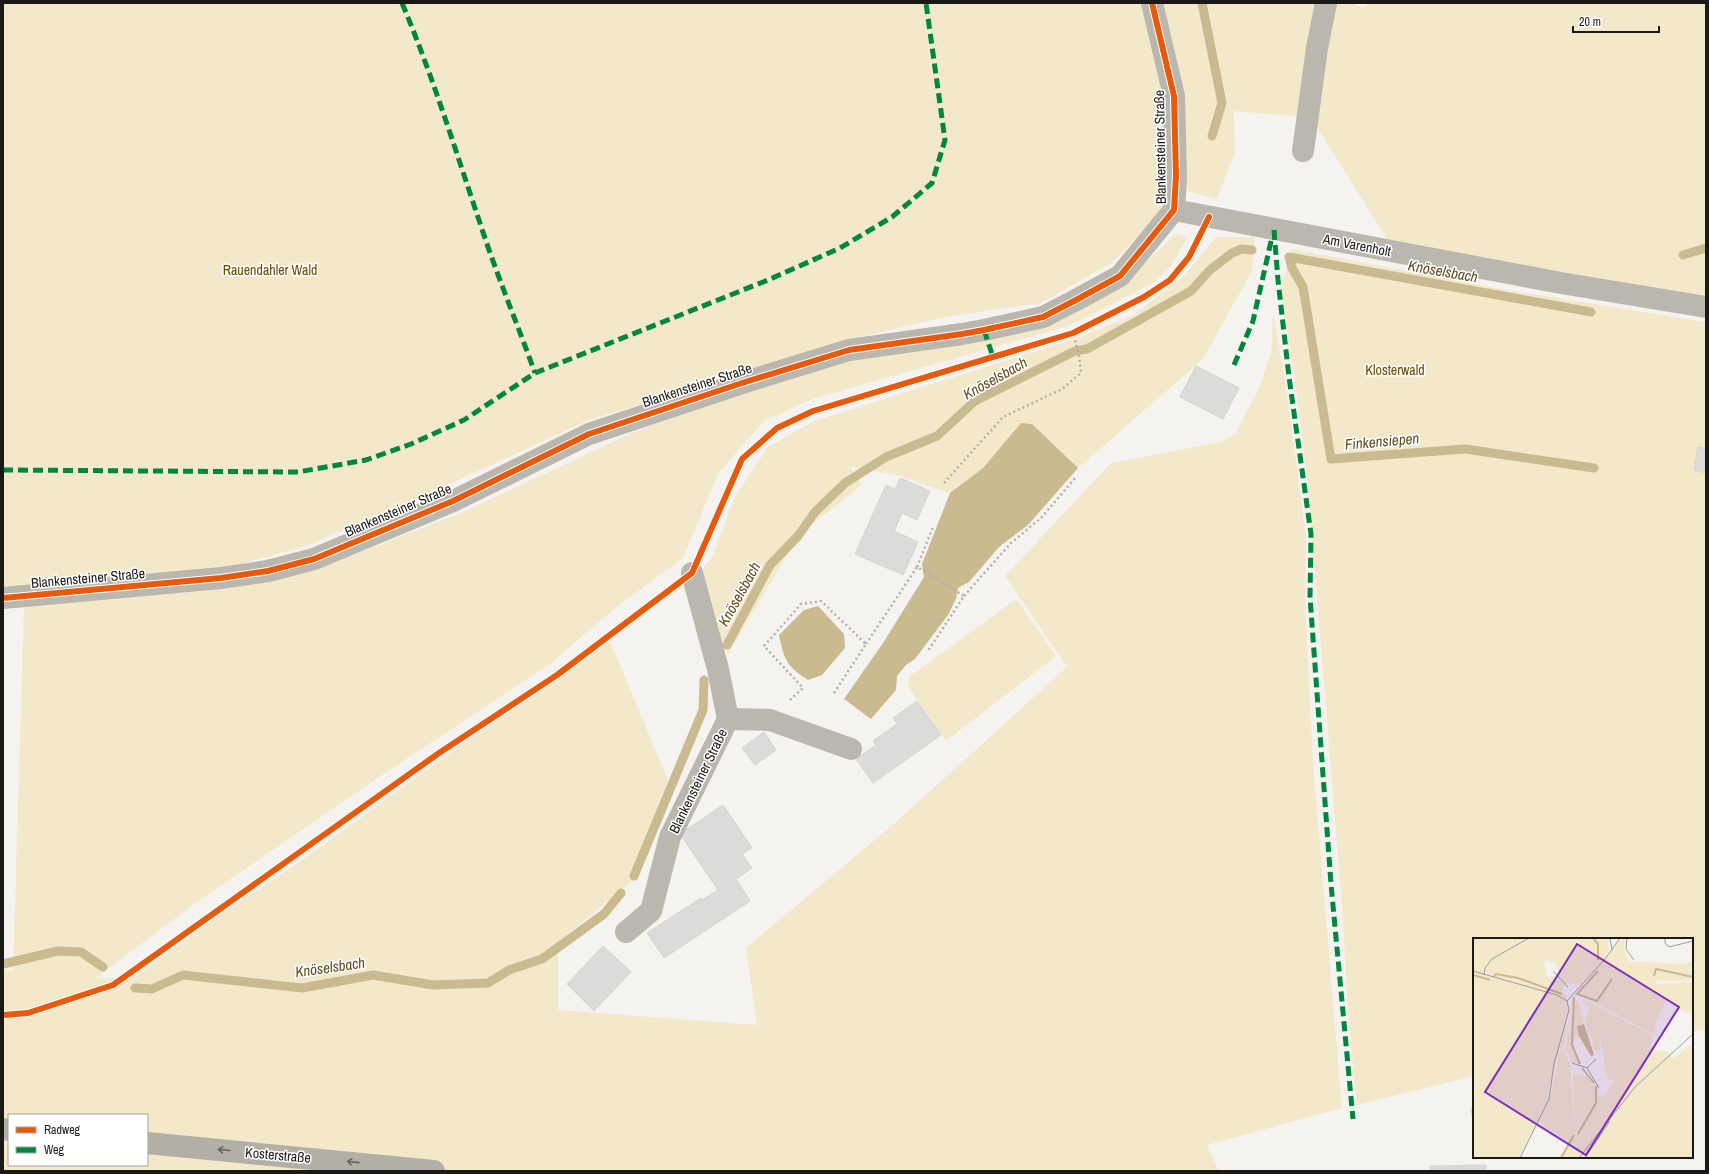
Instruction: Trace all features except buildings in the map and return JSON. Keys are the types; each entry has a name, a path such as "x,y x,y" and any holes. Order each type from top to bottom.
{"main road":[{"name":"Kosterstraße","path":"148,1143 434,1171"}],"street":[{"name":"Blankensteiner Straße","path":"3,598 221,578 268,571 314,559 453,500 589,434 611,426 849,350 962,334 1043,317 1076,300 1120,276 1174,210 1176,176 1174,96 1152,3"},
{"path":"1303,151 1317,48 1326,3"},
{"name":"Am Varenholt","path":"1174,210 1561,283 1706,307"},
{"name":"Blankensteiner Straße","path":"626,932 651,911 670,837 728,719 718,669 692,573"},
{"path":"728,719 770,720 850,749"}],"path":[{"path":"944,483 1003,417 1062,390 1081,373 1079,356 1073,333"},
{"path":"928,651 964,596 1011,542 1041,518 1076,477"},
{"path":"834,693 917,567 933,527"},
{"path":"917,567 964,596"},
{"path":"770,720 803,688 764,646 801,604 821,601 866,644"}],"green space":[{"name":"Rauendahler Wald","path":"3,3 1319,3 1304,117 1234,111 1235,152 1217,199 1173,187 1148,228 1111,263 1041,303 945,317 846,340 738,375 589,420 445,486 306,546 218,570 3,587"},
{"path":"1327,3 1352,3 1363,8 1368,3 1706,3 1706,297 1664,292 1387,239 1312,119"},
{"path":"1176,234 1188,237 1170,267 1153,283 1071,325 812,399 764,421 718,474 683,558 615,608 550,664 379,777 200,900 96,978 132,979 209,923 309,855 444,757 563,676 610,641 668,780 632,881 558,942 558,1010 757,1025 746,948 896,822 1067,667 1005,576 1111,463 1222,442 1236,433 1260,386 1271,353 1273,313 1285,380 1306,536 1305,600 1313,763 1342,1108 1207,1145 1219,1171 3,1171 3,970 13,971 24,606 227,589 320,568 463,512 632,433 737,393 1123,283"},
{"path":"1216,237 1255,237 1252,271 1203,359 1078,468 1032,424 1021,423 983,468 950,493 896,475 849,466 862,485 799,535 728,654 694,579 713,556 734,498 768,447 814,421 1075,339 1134,315 1185,275"},
{"name":"Klosterwald","path":"1291,249 1502,289 1706,322 1706,1059 1705,1030 1693,1031 1693,938 1473,938 1473,1076 1357,1105 1350,1035 1341,893 1307,475 1294,373 1281,291"},
{"path":"1016,599 1056,656 946,741 908,686 909,677"}],"shaded area":[{"path":"1021,423 1032,424 1078,468 1028,525 999,547 969,582 958,588 956,599 948,615 915,659 906,665 897,676 896,690 871,719 844,699 885,640 924,577 922,564 950,493 983,468"},
{"path":"818,606 844,634 845,648 822,675 808,680 790,666 785,656 779,635 804,610"}],"waterway":[{"path":"1202,3 1222,103 1212,136"},
{"name":"Knöselsbach","path":"1683,255 1706,248"},
{"name":"Knöselsbach","path":"727,645 770,565 798,536 815,512 845,483 886,457 937,436 975,401 1075,351 1087,349 1191,291 1209,271 1232,253 1242,249 1252,250"},
{"name":"Finkensiepen","path":"1591,312 1289,257 1292,268 1303,287 1331,459 1465,449 1594,468"},
{"name":"Knöselsbach","path":"634,876 703,710 704,680"},
{"name":"Knöselsbach","path":"135,988 152,989 183,975 302,988 373,975 433,985 488,983 509,970 542,959 604,914 621,893"},
{"name":"Knöselsbach","path":"3,964 58,951 81,952 103,967"}],"marked path":[{"path":"402,3 433,84 493,260 535,373"},
{"path":"3,470 298,472 366,460 411,444 464,420 535,373 768,280 840,248 892,217 932,183 945,140 926,3"},
{"path":"1274,230 1289,377 1311,534 1310,597 1331,884 1353,1119"},
{"path":"1234,365 1253,321 1272,237"},
{"path":"984,330 993,357"}],"cycle path":[{"path":"3,598 221,578 268,571 314,559 453,501 589,434 742,383 849,350 984,330 1043,317 1076,300 1120,276 1174,210 1176,176 1174,96 1152,3"},
{"path":"3,1015 28,1013 113,985 439,753 557,675 692,573 742,459 777,428 813,411 1073,333 1144,297 1170,280 1189,257 1209,217"}]}
